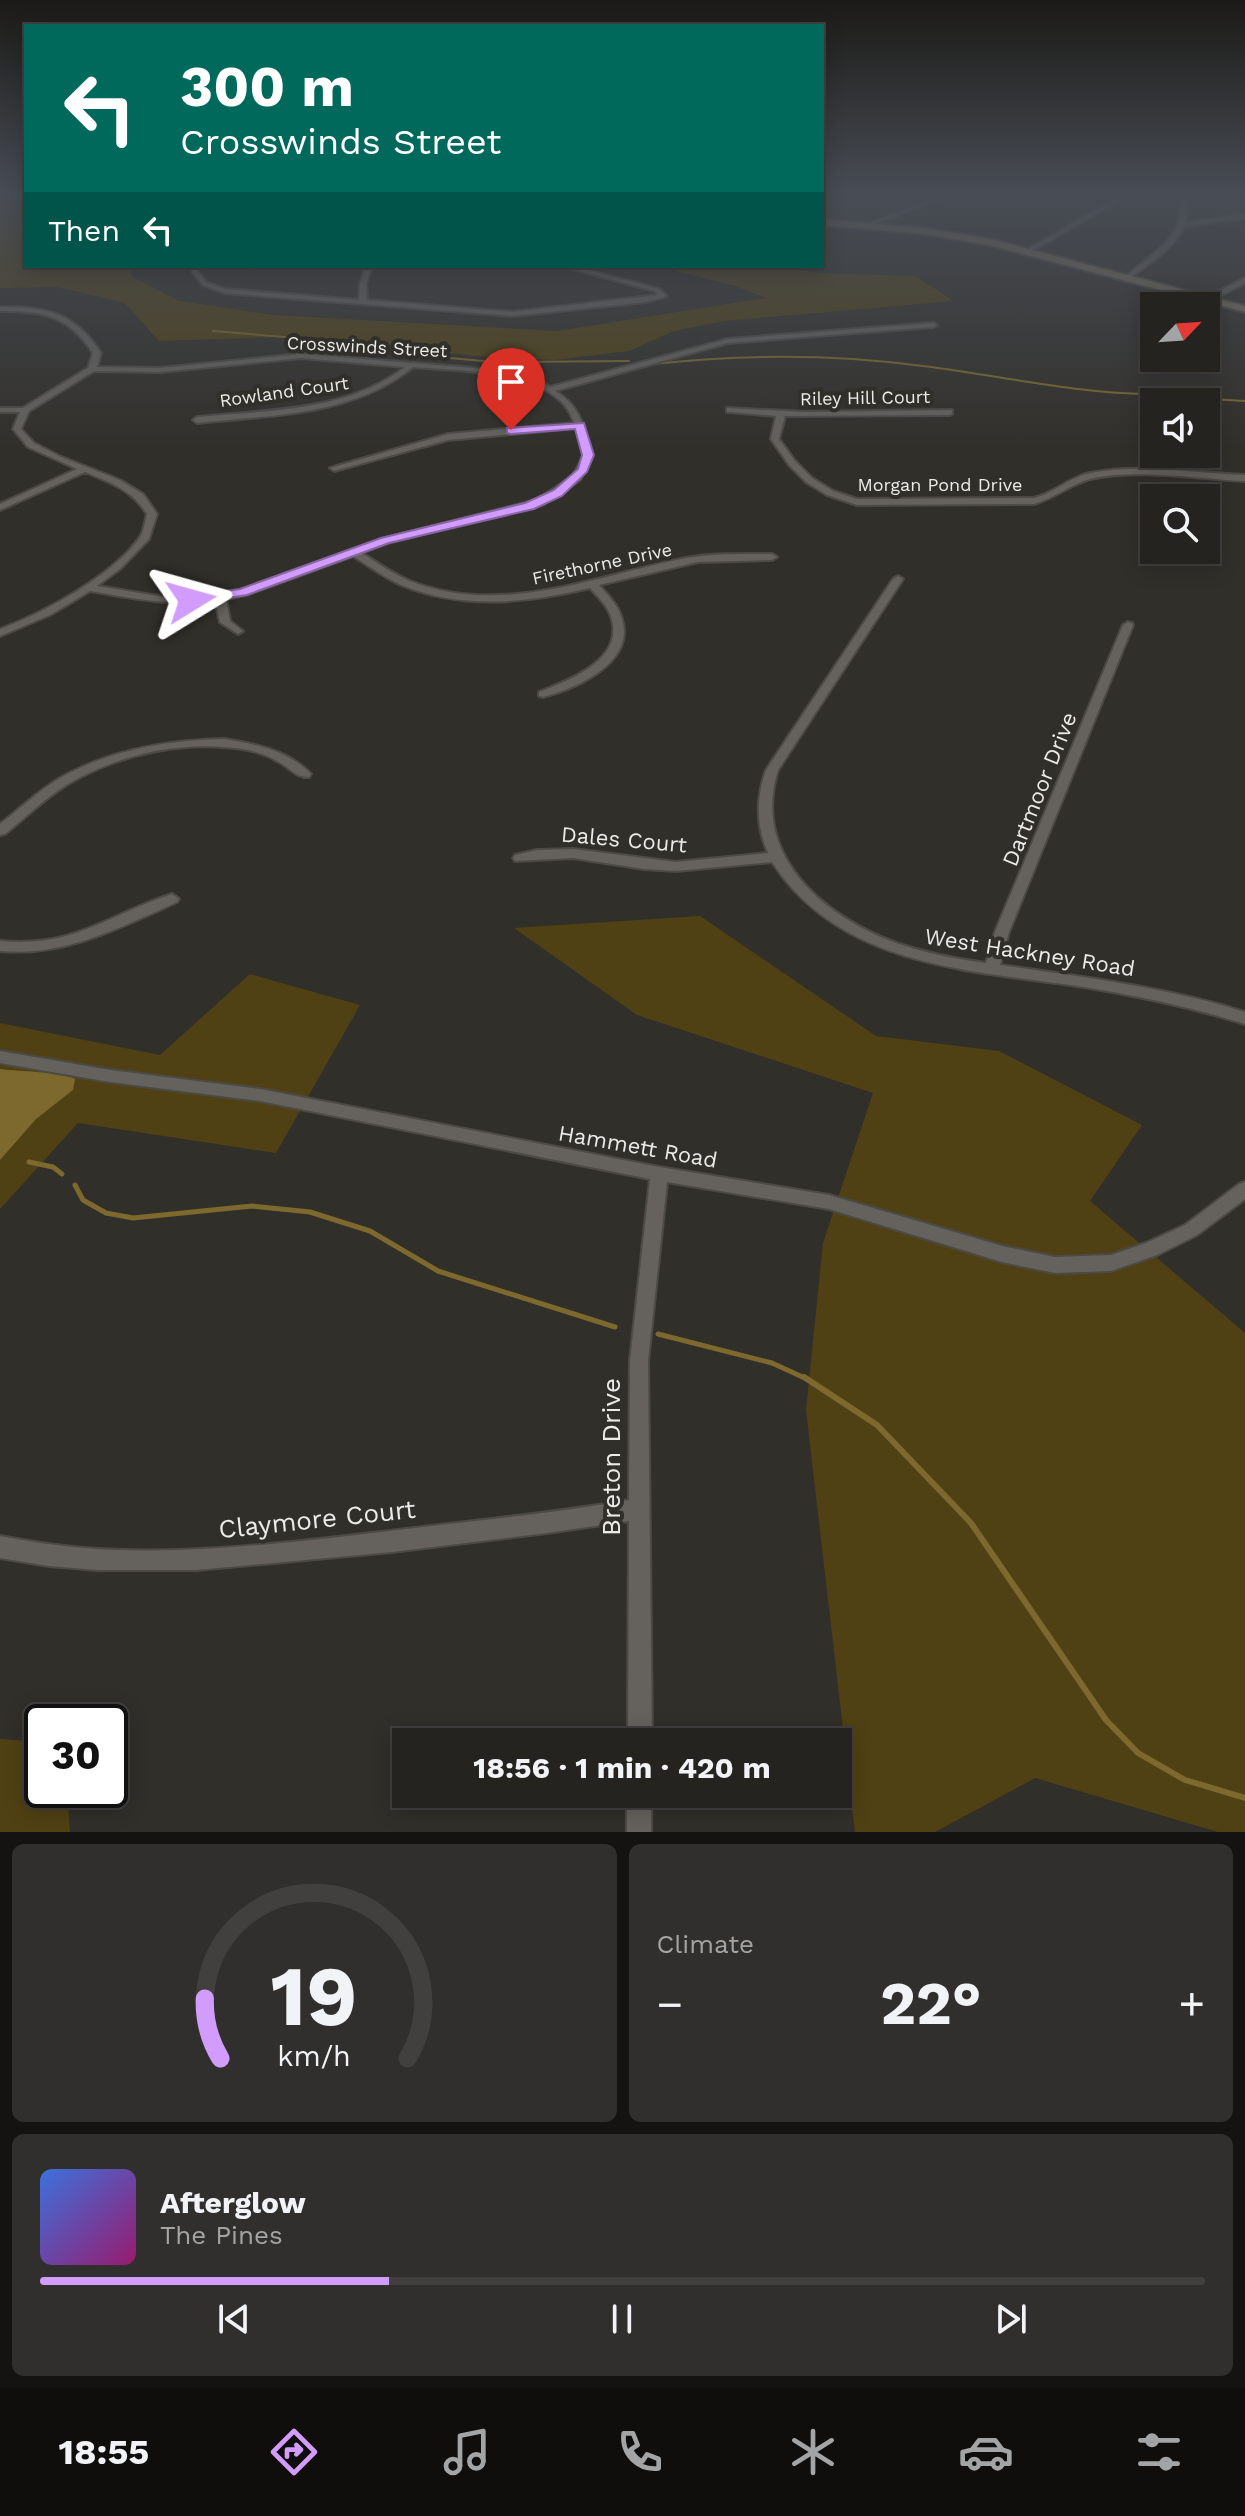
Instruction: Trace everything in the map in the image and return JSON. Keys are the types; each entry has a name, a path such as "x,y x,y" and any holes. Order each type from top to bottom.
{"main road":[{"path":"1137,279 1182,292"},
{"path":"1220,302 1245,309"}],"street":[{"path":"201,279 215,289 535,313 663,296 649,288 616,279"},
{"path":"363,302 365,279"},
{"path":"1220,292 1245,280"},
{"path":"0,309 41,312 77,325 97,353 92,369 25,410 0,410"},
{"path":"552,389 728,341 933,325"},
{"name":"Crosswinds Street","path":"92,369 160,370 301,356 498,372 552,389"},
{"name":"Rowland Court","path":"197,420 353,399 389,384 413,364"},
{"path":"89,588 164,600 220,597 259,587 394,538 518,510 558,493 577,478 587,462 587,447 571,407 552,389"},
{"path":"0,633 59,607 89,588 139,546 148,529 150,515 145,501 134,490 37,450 23,441 17,429 25,410"},
{"name":"Riley Hill Court","path":"730,410 781,414 949,412"},
{"name":"Morgan Pond Drive","path":"781,414 775,439 790,461 806,479 829,495 857,502 1034,501 1053,497 1079,479 1106,474 1245,478"},
{"path":"334,468 448,437 580,425"},
{"path":"0,507 85,469"},
{"name":"Firethorne Drive","path":"354,552 404,582 451,595 521,597 701,559 772,557"},
{"path":"774,857 764,806 772,770 898,579"},
{"path":"543,694 567,687 590,673 605,661 615,644 619,629 616,614 592,584"},
{"path":"220,597 225,622 238,631"},
{"name":"Dartmoor Drive","path":"991,970 1002,932 1128,625"},
{"path":"0,831 71,777 131,753 170,745 208,742 241,747 288,759 305,774"},
{"name":"Dales Court","path":"520,858 539,853 564,853 685,866 774,857"},
{"name":"West Hackney Road","path":"774,857 813,901 867,937 921,958 1142,992 1245,1018"},
{"path":"0,946 18,950 46,947 78,938 172,899"},
{"name":"Hammett Road","path":"0,1057 110,1076 260,1095 659,1174 829,1202 1024,1259 1071,1266 1111,1263 1151,1249 1191,1230 1245,1189"},
{"name":"Breton Drive","path":"640,1728 639,1361 659,1174"},
{"name":"Claymore Court","path":"0,1547 34,1554 117,1561 181,1560 345,1546 592,1518 639,1509"},
{"path":"639,1808 639,1832"}],"shaded area":[{"path":"0,279 138,279 179,301 272,315 557,331 766,298 710,279 920,279 954,301 724,321 674,331 629,351 554,360 474,356 305,336 159,341 125,303 58,287 0,288"},
{"path":"700,916 876,1036 999,1051 1142,1125 1090,1201 1245,1333 1245,1832 1218,1832 1035,1778 935,1832 855,1832 852,1728 843,1728 806,1410 823,1243 873,1093 637,1015 514,928"},
{"path":"250,974 360,1005 276,1153 78,1123 0,1209 0,1023 160,1055"},
{"path":"0,1069 50,1073 75,1079 73,1090 36,1119 0,1160"},
{"path":"0,1739 24,1741 24,1808 68,1808 70,1832 0,1832"}],"waterway":[{"path":"213,331 308,339 405,354 494,362 629,361"},
{"path":"653,364 754,357 856,359 1140,394"},
{"path":"1220,400 1245,401"},
{"path":"29,1162 53,1167 62,1174"},
{"path":"75,1185 83,1200 106,1213 133,1218 252,1206 310,1212 370,1231 438,1271 615,1327"},
{"path":"658,1334 772,1363 807,1379"},
{"path":"804,1377 877,1425 971,1523 1106,1720 1138,1753 1185,1780 1245,1798"}],"route":[{"path":"191,600 242,593 385,541 529,506 569,486 587,462 587,447 580,425 511,430"}]}
